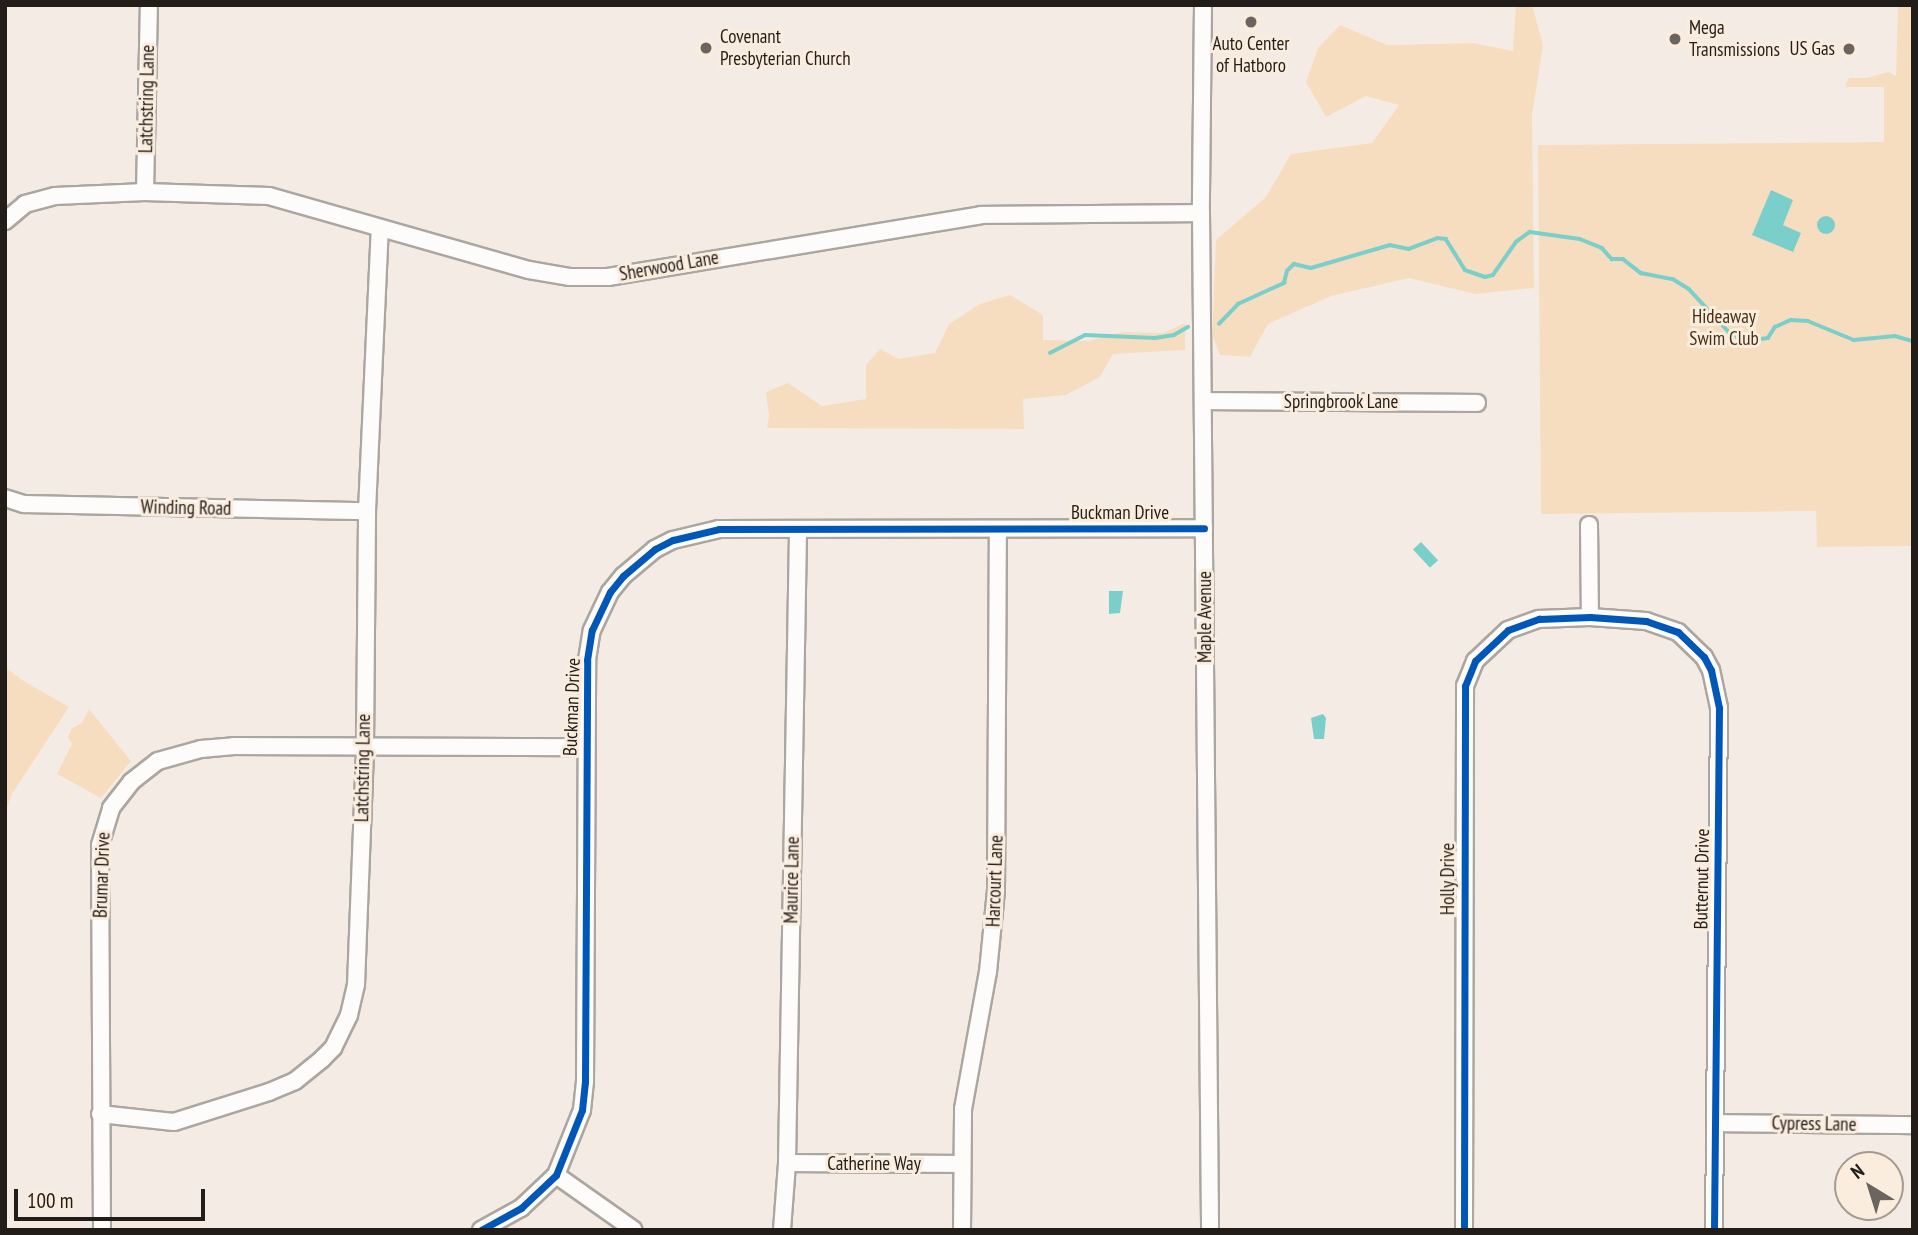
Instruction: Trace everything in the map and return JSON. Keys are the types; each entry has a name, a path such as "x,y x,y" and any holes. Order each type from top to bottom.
{"street":[{"name":"Latchstring Lane","path":"145,192 149,5"},
{"name":"Maple Avenue","path":"1203,5 1201,213 1205,401 1210,1230"},
{"path":"5,221 25,204 39,199 145,192"},
{"name":"Sherwood Lane","path":"145,192 269,196 529,270 570,277 608,277 981,215 1201,213"},
{"name":"Latchstring Lane","path":"100,1114 174,1122 188,1120 295,1081 333,1048 345,1028 356,985 365,747 367,512 380,229"},
{"name":"Springbrook Lane","path":"1205,401 1477,403"},
{"name":"Winding Road","path":"5,498 24,504 367,512"},
{"path":"1589,525 1590,617"},
{"name":"Buckman Drive","path":"481,1230 522,1208 556,1175 575,1132 585,1082 587,660 592,630 610,592 622,576 655,549 694,534 719,529 1204,528"},
{"name":"Maurice Lane","path":"782,1230 787,1163 798,530"},
{"name":"Harcourt Lane","path":"962,1230 964,1097 988,972 996,891 998,530"},
{"name":"Butternut Drive","path":"1590,617 1646,621 1678,632 1704,657 1715,687 1719,708 1714,1230"},
{"name":"Holly Drive","path":"1464,1230 1465,686 1475,660 1508,630 1539,619 1590,617"},
{"name":"Brumar Drive","path":"102,1230 100,845 111,807 145,769 175,755 234,746 586,747"},
{"name":"Cypress Lane","path":"1715,1123 1913,1125"},
{"name":"Catherine Way","path":"787,1163 962,1164"},
{"path":"556,1175 634,1230"}],"green space":[{"path":"1516,5 1532,5 1543,45 1532,115 1534,288 1475,294 1409,278 1331,296 1268,324 1250,357 1220,355 1212,334 1216,240 1266,197 1291,154 1372,143 1399,105 1366,96 1326,117 1306,82 1318,48 1340,25 1387,45 1473,43 1513,51"},
{"name":"Hideaway Swim Club","path":"1898,5 1913,5 1913,546 1817,547 1816,511 1541,514 1538,145 1884,142 1884,87 1846,87 1846,84 1849,78 1867,78 1888,72 1896,76"},
{"path":"1010,295 1043,315 1043,340 1088,341 1123,332 1163,333 1185,323 1185,350 1113,354 1100,377 1066,395 1023,399 1024,429 767,428 769,416 766,392 788,383 822,406 866,399 866,365 880,349 899,359 935,353 949,324 980,304"},
{"path":"5,667 69,707 12,794 5,813"},
{"path":"89,709 131,761 101,798 57,774 72,744 68,737 72,728 82,723"}],"water":[{"path":"1771,190 1793,200 1783,225 1801,233 1793,252 1752,235"},
{"path":"1826,216 1832,219 1835,225 1832,231 1826,234 1820,231 1817,225 1820,219"},
{"path":"1421,542 1438,560 1430,568 1413,550"},
{"path":"1109,591 1123,591 1120,613 1109,614"},
{"path":"1323,714 1326,718 1324,739 1314,739 1311,718"}],"waterway":[{"path":"1219,324 1238,304 1284,283 1287,271 1294,264 1311,268 1390,245 1409,249 1437,238 1446,239 1465,270 1485,277 1493,275 1516,242 1530,232 1580,239 1602,248 1612,259 1623,259 1641,273 1673,279 1689,289 1729,332 1744,341 1768,338 1775,327 1791,320 1808,321 1854,340 1895,336 1913,341"},
{"path":"1050,353 1085,335 1155,338 1174,335 1188,327"}],"cycle path":[{"path":"481,1230 521,1208 556,1175 582,1110 585,1082 587,660 592,630 610,592 623,576 655,549 673,540 719,529 1204,528"},
{"path":"1464,1230 1465,686 1475,661 1508,630 1539,619 1590,617 1646,621 1678,632 1704,657 1711,670 1719,708 1714,1230"}],"place":[{"name":"Auto Center of Hatboro","path":"1251,22"},
{"name":"Mega Transmissions","path":"1675,39"},
{"name":"Covenant Presbyterian Church","path":"706,48"},
{"name":"US Gas","path":"1849,49"}]}
